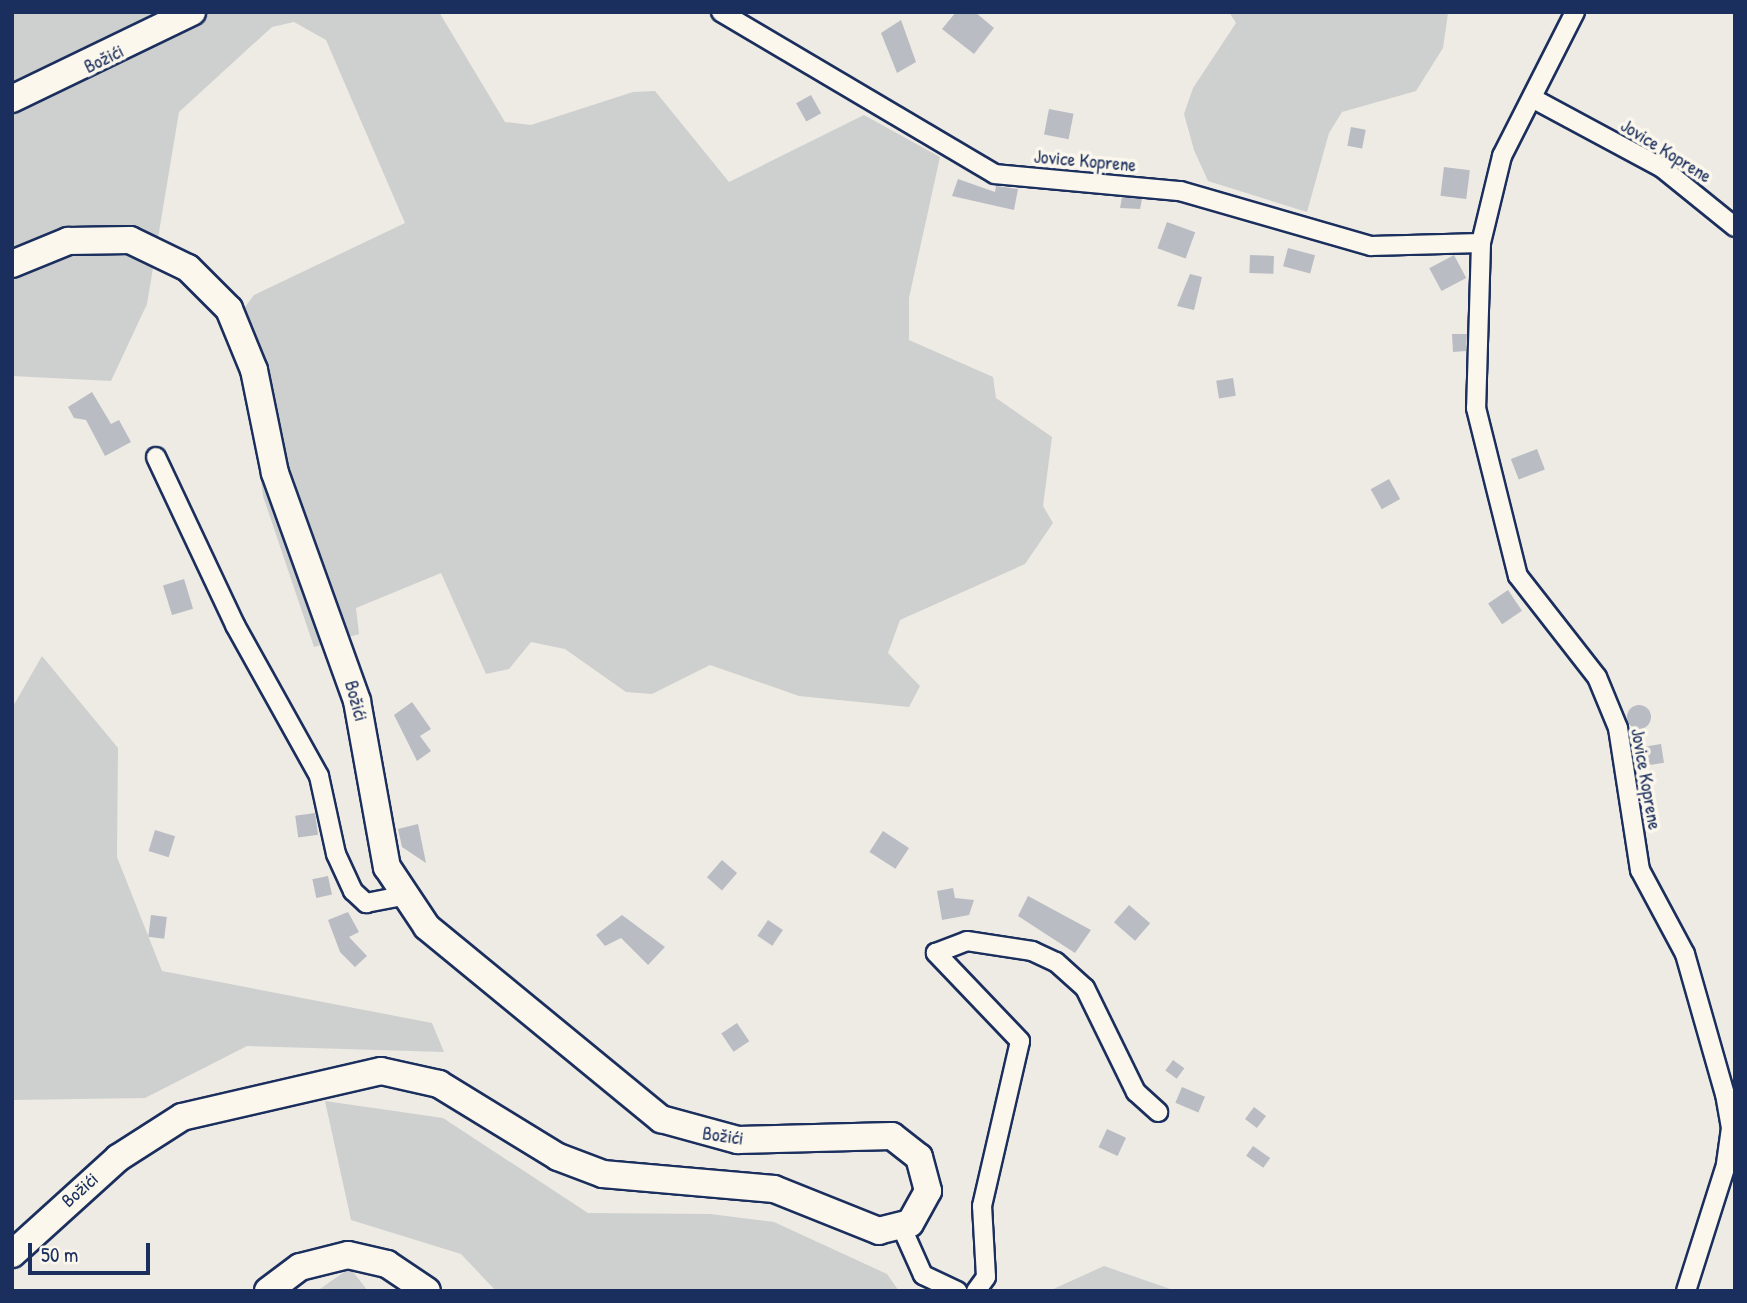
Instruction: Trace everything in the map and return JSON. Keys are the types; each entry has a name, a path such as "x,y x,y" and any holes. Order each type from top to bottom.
{"main road":[{"name":"Božići","path":"12,99 192,12"},
{"name":"Božići","path":"12,264 68,241 130,240 188,268 229,309 254,370 275,473 354,691 384,855 401,896 442,942 672,1125 738,1140 879,1134 910,1146 924,1166 928,1191 923,1209 902,1228 856,1227 774,1189 586,1170 439,1084 381,1071 182,1117 118,1158 12,1254"},
{"path":"268,1291 300,1267 348,1255 387,1264 427,1291"}],"street":[{"name":"Jovice Koprene","path":"721,12 995,174 1180,191 1371,246 1480,243"},
{"name":"Jovice Koprene","path":"1575,12 1502,156 1480,243 1476,408 1518,576 1597,677 1618,728 1640,870 1685,954 1725,1094 1731,1128 1726,1165 1686,1291"},
{"name":"Jovice Koprene","path":"1532,98 1662,168 1735,227"},
{"path":"156,457 235,625 319,776 336,854 353,891 366,903 401,896"},
{"path":"976,1291 986,1276 982,1206 1020,1041 936,953 967,941 1032,951 1064,968 1095,1004 1136,1092 1158,1112"},
{"path":"902,1228 923,1275 957,1291"}],"shaded area":[{"path":"12,12 439,12 505,122 531,125 633,92 655,91 729,182 864,115 940,157 909,298 909,340 993,377 996,398 1052,437 1043,506 1053,523 1025,564 900,620 888,653 920,686 909,707 799,696 710,665 652,694 626,692 565,649 531,642 509,669 486,674 441,573 356,608 359,634 314,647 263,496 248,383 230,327 254,295 405,223 326,40 294,22 272,27 179,112 147,304 111,381 12,376"},
{"path":"1229,12 1448,13 1443,48 1416,91 1342,112 1329,133 1307,212 1208,181 1194,150 1184,114 1193,88 1236,23"},
{"path":"42,656 118,748 117,857 162,971 432,1023 444,1052 247,1046 145,1098 12,1100 12,708"},
{"path":"325,1101 443,1118 588,1213 710,1214 774,1222 887,1274 899,1291 496,1291 461,1254 351,1220"},
{"path":"1104,1266 1176,1291 1049,1291"},
{"path":"350,1268 368,1291 317,1291"}],"building":[{"path":"956,12 975,12 994,28 974,54 942,29"},
{"path":"901,20 916,62 897,73 881,33"},
{"path":"811,95 821,113 806,122 796,103"},
{"path":"1049,109 1074,114 1069,139 1044,135"},
{"path":"1351,127 1366,130 1362,149 1347,146"},
{"path":"1444,167 1470,170 1466,199 1440,196"},
{"path":"958,179 995,192 996,186 1018,189 1014,210 952,196"},
{"path":"1122,197 1142,199 1140,209 1120,208"},
{"path":"1167,222 1195,232 1186,259 1157,248"},
{"path":"1288,248 1315,255 1310,274 1283,266"},
{"path":"1250,255 1274,256 1273,274 1249,273"},
{"path":"1454,255 1466,278 1441,291 1429,268"},
{"path":"1190,274 1202,277 1194,310 1177,306"},
{"path":"1452,334 1467,334 1466,351 1453,352"},
{"path":"1233,378 1236,396 1219,398 1216,381"},
{"path":"92,392 111,424 119,420 131,442 105,456 86,420 74,418 68,407"},
{"path":"1537,449 1545,470 1519,480 1511,459"},
{"path":"1389,479 1400,499 1382,509 1371,489"},
{"path":"184,579 193,609 172,615 163,585"},
{"path":"1508,590 1522,611 1502,624 1488,603"},
{"path":"412,702 431,729 420,736 431,751 417,761 394,715"},
{"path":"1639,705 1648,708 1651,717 1648,726 1639,729 1630,726 1627,717 1630,708"},
{"path":"1661,744 1664,763 1647,765 1644,747"},
{"path":"315,813 318,835 298,838 295,816"},
{"path":"418,824 426,863 402,847 398,829"},
{"path":"155,830 175,836 169,857 149,851"},
{"path":"883,831 909,848 895,869 869,852"},
{"path":"722,860 737,873 722,890 707,877"},
{"path":"328,876 332,895 316,898 312,879"},
{"path":"953,888 955,898 974,900 969,915 942,920 937,891"},
{"path":"1028,896 1091,930 1075,953 1018,916"},
{"path":"1129,905 1150,923 1135,941 1114,922"},
{"path":"348,912 359,932 349,937 367,956 355,967 340,952 328,920"},
{"path":"151,915 167,917 164,939 148,937"},
{"path":"622,915 665,947 648,965 621,938 605,946 596,935"},
{"path":"768,920 783,930 772,946 757,936"},
{"path":"737,1023 749,1041 734,1052 721,1034"},
{"path":"1173,1060 1184,1068 1177,1079 1165,1071"},
{"path":"1182,1087 1205,1097 1198,1112 1175,1103"},
{"path":"1254,1107 1266,1116 1257,1128 1245,1119"},
{"path":"1107,1129 1126,1138 1118,1156 1099,1147"},
{"path":"1253,1146 1270,1158 1263,1168 1246,1156"}]}
